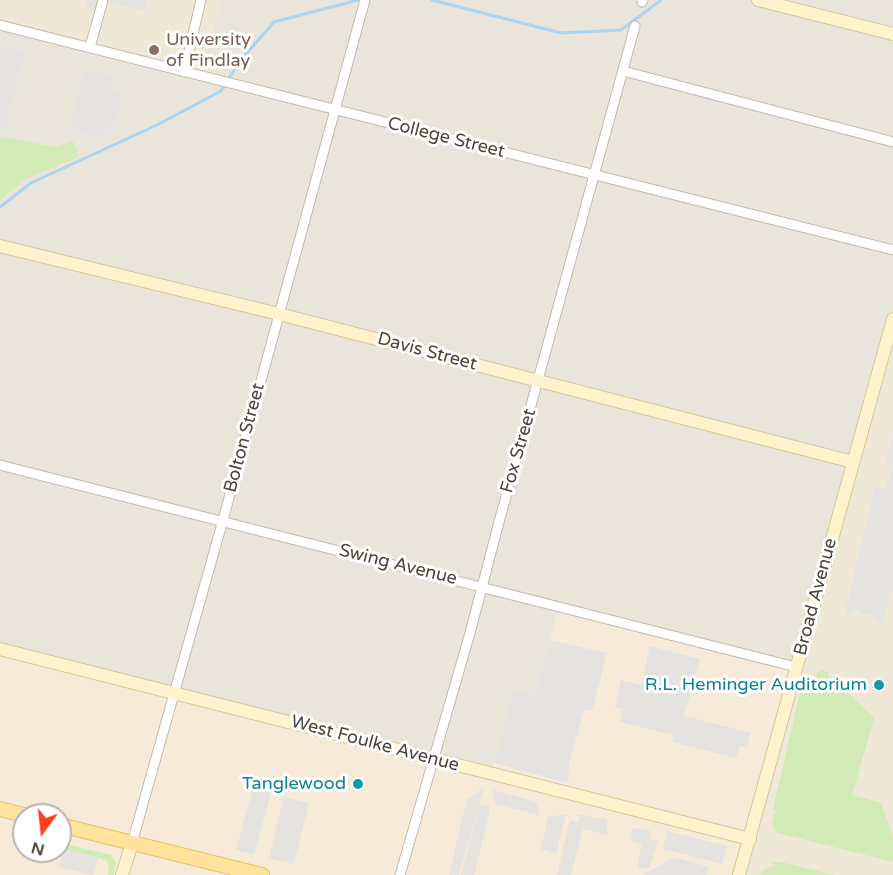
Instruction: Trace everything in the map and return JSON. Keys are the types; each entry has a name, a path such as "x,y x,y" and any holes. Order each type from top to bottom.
{"main road":[{"path":"72,828 262,875"}],"street":[{"path":"90,48 103,0"},
{"path":"184,72 201,0"},
{"path":"758,0 893,34"},
{"name":"Bolton Street","path":"122,875 223,520 364,4"},
{"name":"College Street","path":"0,25 893,250"},
{"name":"Fox Street","path":"400,875 482,586 635,26"},
{"path":"623,71 893,142"},
{"name":"Davis Street","path":"0,246 279,314 853,462"},
{"name":"Broad Avenue","path":"740,875 893,319"},
{"name":"Swing Avenue","path":"0,465 796,667"},
{"name":"West Foulke Avenue","path":"0,649 750,839"}],"shaded area":[{"name":"University of Findlay","path":"0,0 222,0 200,75 0,25"},
{"path":"87,0 148,0 145,12 107,2 104,12 85,7"},
{"path":"222,0 893,0 893,319 796,667 535,695 514,690 491,774 0,649 0,25 200,75"},
{"path":"0,46 24,52 4,132 0,131"},
{"path":"85,69 113,76 109,89 122,92 115,123 109,130 95,136 69,128"},
{"path":"893,319 893,875 738,875"},
{"path":"893,434 893,464 885,465"},
{"path":"893,464 893,586 882,624 869,613 866,615 853,607 851,615 845,613 875,488 885,488"},
{"path":"559,605 796,667 893,875 0,875 0,649 491,773 513,689 535,694"},
{"path":"550,640 607,653 592,711 584,710 569,764 568,783 494,763 513,689 535,694"},
{"path":"650,646 700,659 684,716 751,733 747,747 740,746 736,758 672,742 674,735 620,722 623,709 615,707 621,680 641,685"},
{"path":"253,788 271,793 254,854 236,850"},
{"path":"484,788 459,875 449,875 467,799"},
{"path":"493,790 537,802 539,815 498,805 496,807"},
{"path":"284,797 309,803 294,864 269,858"},
{"path":"480,804 489,806 489,814 474,875 461,875"},
{"path":"566,814 556,854 541,849 548,817"},
{"path":"578,814 607,820 607,835 583,829 571,875 557,875 570,820 579,822"},
{"path":"632,828 651,831 649,840 658,840 650,868 637,867 642,844 631,841"},
{"path":"667,831 727,846 722,864 663,849"},
{"path":"72,851 98,857 93,875 59,867 60,863 72,863"},
{"path":"677,858 709,867 706,875 643,875 671,859"}],"green space":[{"path":"0,136 54,147 73,141 79,157 27,178 0,200"},
{"path":"823,669 874,718 852,795 881,803 893,837 893,862 778,833 772,825 776,810 773,809 803,680 808,680"},
{"path":"72,846 111,855 116,862 114,875 108,875 109,865 106,860 72,851"},
{"path":"773,862 834,875 760,875 765,869 773,866"}],"waterway":[{"path":"0,207 31,183 157,125 221,91 240,61 274,22 358,0"},
{"path":"432,0 561,33 621,30 661,0"}],"place":[{"name":"University of Findlay","path":"154,50"},
{"name":"R.L. Heminger Auditorium","path":"879,685"},
{"name":"Tanglewood","path":"358,784"}]}
